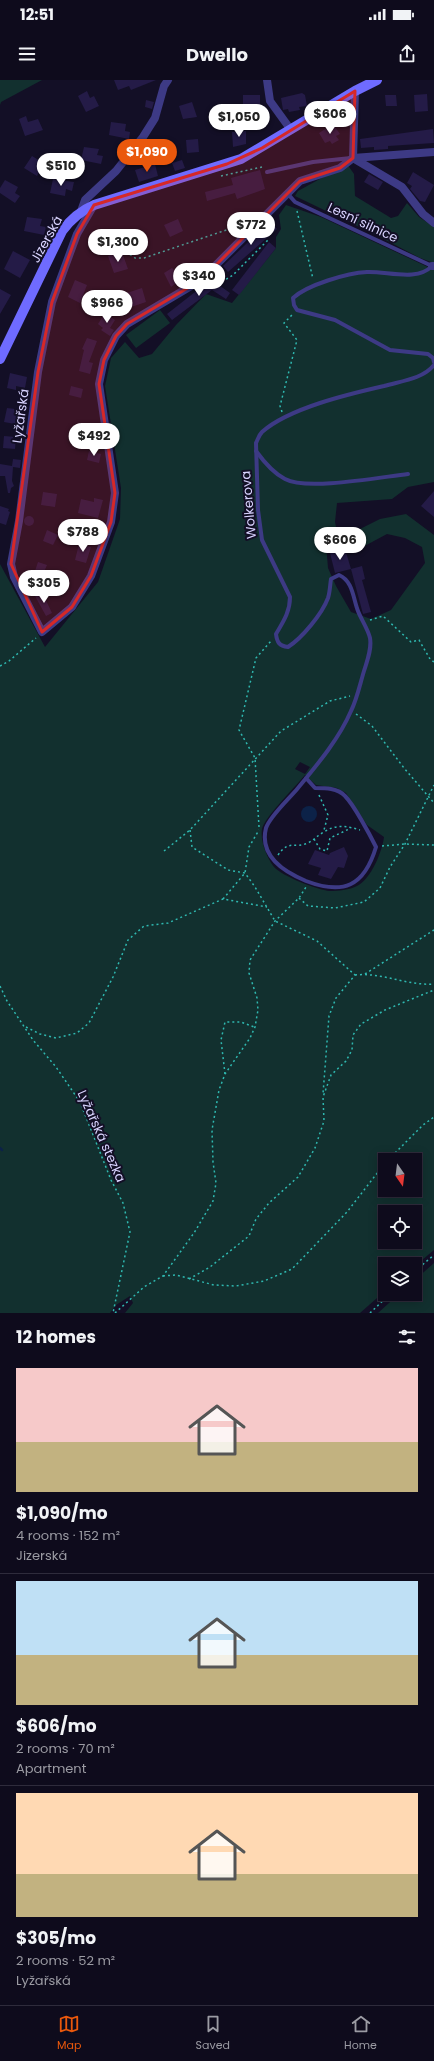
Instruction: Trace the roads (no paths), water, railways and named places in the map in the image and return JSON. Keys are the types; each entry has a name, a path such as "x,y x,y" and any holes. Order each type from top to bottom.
{"street":[{"path":"80,211 85,200 116,172 143,136 155,118 164,86 168,80"},
{"path":"267,80 270,101 291,130"},
{"name":"Jizerská","path":"0,359 62,231 80,211 94,205 241,159 370,81"},
{"path":"353,158 355,91"},
{"path":"288,194 300,181 340,168 353,158 434,152"},
{"path":"353,158 402,187 423,214 434,223"},
{"name":"Lyžařská","path":"94,205 77,234 52,302 38,372 19,521 11,564 14,577 42,632 72,607 92,576 111,522 115,493 100,384 104,360 116,336 127,324 191,286 215,266 288,194"}],"lane":[{"path":"267,172 313,162 353,158"},
{"name":"Lesní silnice","path":"288,194 295,202 433,266"},
{"name":"Wolkerova","path":"306,778 351,711 358,694 370,652 370,638 362,622 350,585 346,578 339,575 331,579 328,598 311,624 288,647 282,646 277,642 276,634 288,613 290,598 262,540 256,443 261,433 285,418 318,405 413,378 429,371 434,364 433,358 428,354 390,350 335,320 297,310 294,305 293,298 301,291 346,276 366,272 416,274 427,271 433,266"},
{"path":"256,451 269,467 286,480 309,484 408,474"},
{"path":"306,778 315,788 336,790 345,795 370,833 376,847 369,865 357,880 342,887 330,889 307,884 288,874 274,861 266,847 266,829 271,819 306,778"}],"water":[{"path":"309,806 316,811 317,814 312,821 309,822 302,817 301,814 306,807"}]}
